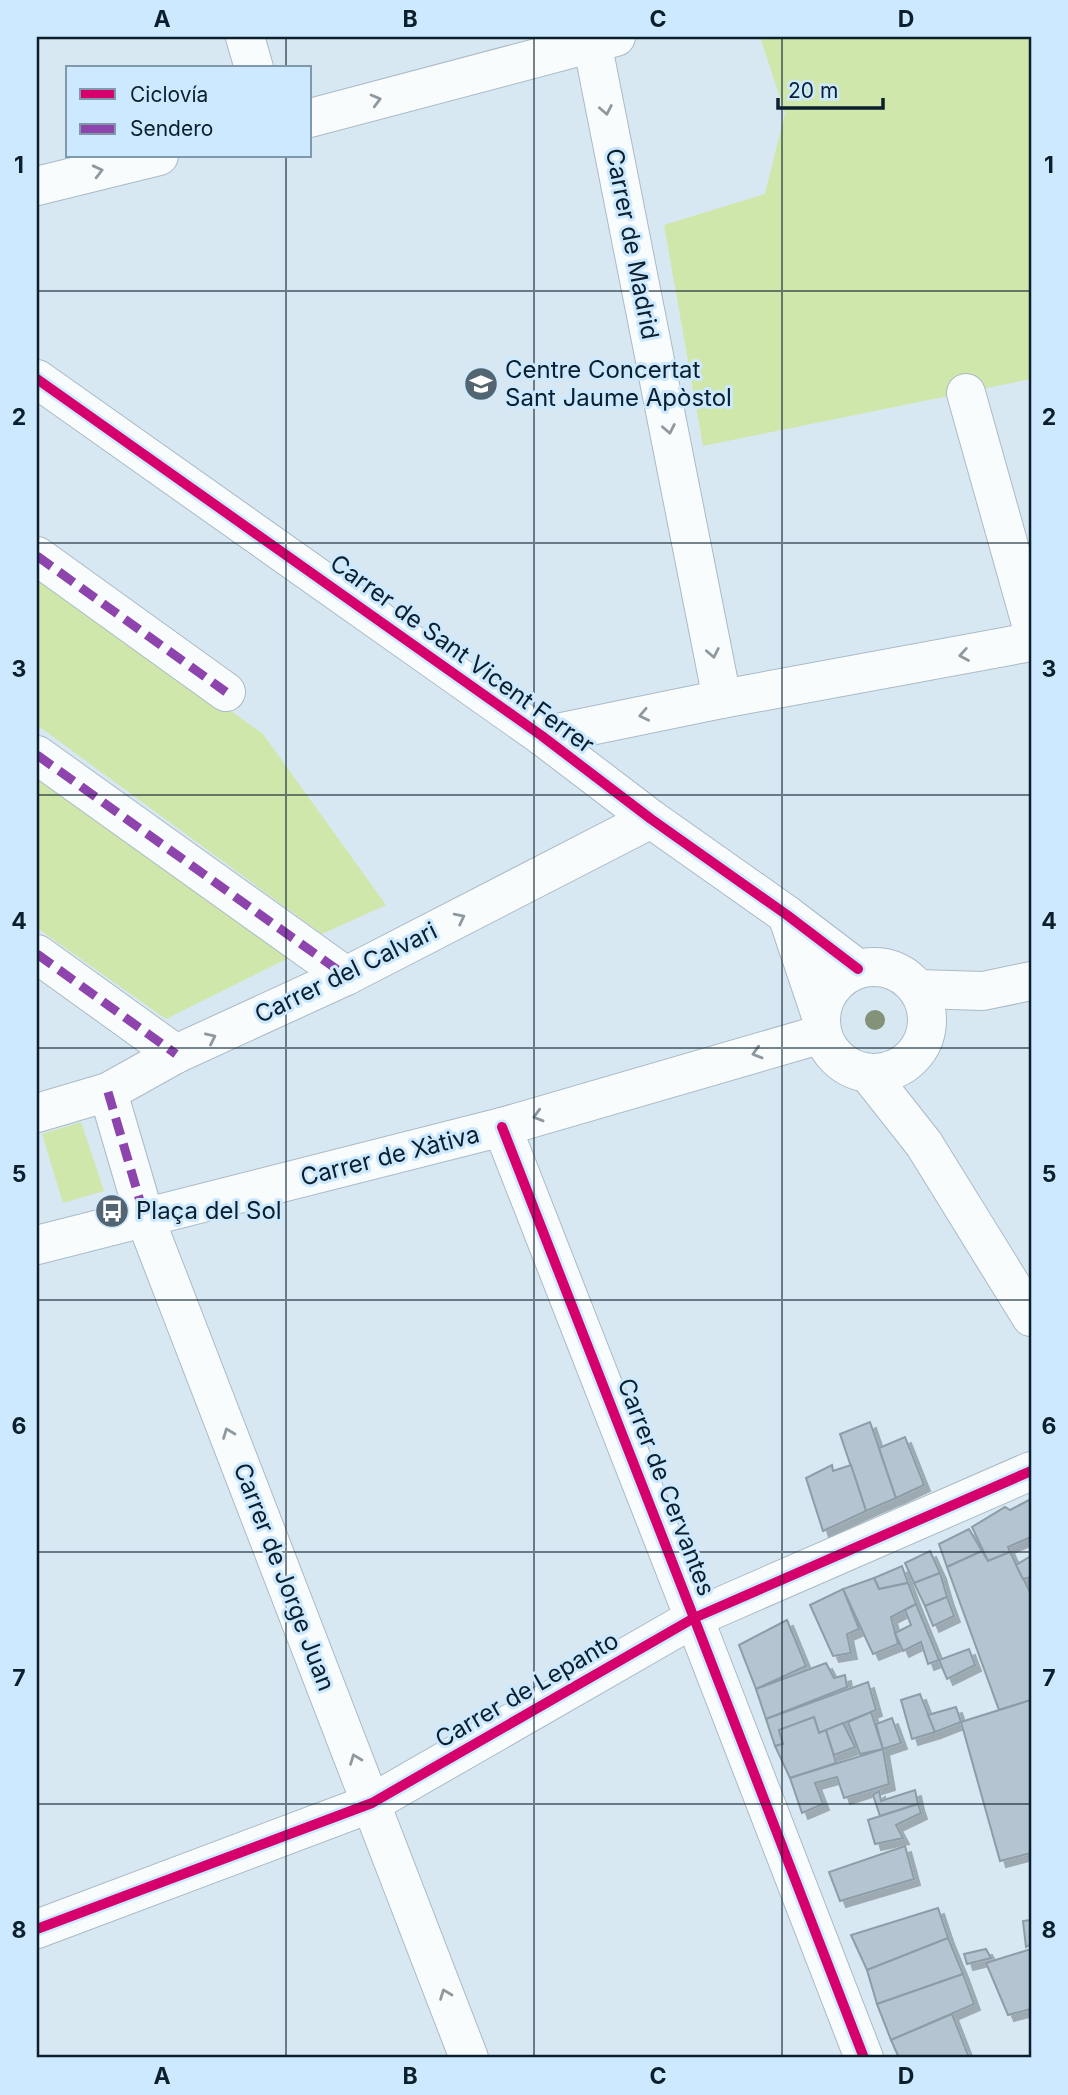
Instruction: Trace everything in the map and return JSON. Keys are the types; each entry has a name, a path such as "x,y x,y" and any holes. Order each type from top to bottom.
{"street":[{"path":"245,37 253,66"},
{"path":"312,117 600,39"},
{"name":"Carrer de Madrid","path":"600,39 722,699"},
{"path":"37,186 151,158"},
{"name":"Carrer de Sant Vicent Ferrer","path":"37,379 542,736 650,819 787,915 858,969"},
{"path":"966,393 1031,624"},
{"path":"37,556 226,692"},
{"path":"542,736 722,699 1031,642"},
{"path":"37,755 346,976"},
{"name":"Carrer del Calvari","path":"37,1114 108,1093 176,1054 346,976 650,819"},
{"path":"787,915 821,1025 829,1049 839,1061 852,1069 883,1070 918,1051 928,1023 926,1005 919,989 906,976 892,969 875,966 844,975 832,986 824,1000 821,1025"},
{"path":"37,954 176,1054"},
{"path":"919,989 984,991 1031,981"},
{"path":"924,1040 984,991"},
{"name":"Carrer de Xàtiva","path":"37,1245 502,1127 821,1025"},
{"path":"883,1070 924,1144 1031,1317"},
{"name":"Carrer de Jorge Juan","path":"108,1093 145,1218 469,2058"},
{"name":"Carrer de Cervantes","path":"502,1127 864,2058"},
{"name":"Carrer de Lepanto","path":"37,1929 372,1803 694,1618 1031,1471"}],"green space":[{"path":"760,37 1031,37 1031,379 703,446 664,225 765,194 785,113"},
{"path":"37,571 263,734 386,905 322,934 37,725"},
{"path":"37,778 293,956 166,1019 37,928"},
{"path":"81,1122 104,1191 63,1203 42,1134"}],"building":[{"path":"870,1422 896,1498 866,1511 840,1434"},
{"path":"905,1437 924,1485 896,1498 879,1448"},
{"path":"832,1465 833,1471 851,1465 866,1511 823,1531 806,1478"},
{"path":"1031,1499 1031,1537 1008,1547 1010,1552 988,1561 972,1527 1005,1507 1010,1510"},
{"path":"969,1529 982,1551 947,1567 939,1544"},
{"path":"930,1551 940,1573 914,1583 905,1563"},
{"path":"982,1551 988,1561 1010,1552 1031,1594 1031,1700 999,1710 947,1567"},
{"path":"1031,1556 1031,1577 1023,1579 1016,1565"},
{"path":"902,1566 908,1583 879,1589 874,1578"},
{"path":"940,1573 947,1597 925,1606 914,1583"},
{"path":"874,1578 879,1589 908,1583 916,1604 891,1617 898,1644 873,1654 843,1589"},
{"path":"843,1589 859,1629 847,1634 851,1653 833,1656 810,1605"},
{"path":"947,1597 954,1616 933,1626 925,1606"},
{"path":"916,1604 939,1660 928,1664 921,1642 903,1651 895,1633 911,1625 905,1610"},
{"path":"787,1620 806,1666 756,1689 739,1645"},
{"path":"969,1649 975,1665 947,1679 939,1660"},
{"path":"826,1663 834,1678 845,1675 847,1687 766,1719 756,1689"},
{"path":"868,1682 876,1710 819,1733 814,1717 779,1730 783,1744 775,1746 766,1719"},
{"path":"920,1694 935,1732 912,1739 901,1700"},
{"path":"1031,1700 1031,1853 1000,1861 961,1722"},
{"path":"956,1707 961,1722 935,1732 928,1715"},
{"path":"871,1712 883,1749 860,1754 848,1722"},
{"path":"814,1717 819,1733 826,1730 836,1763 790,1778 775,1746 783,1744 779,1730"},
{"path":"892,1718 901,1743 883,1749 876,1724"},
{"path":"843,1723 855,1747 834,1755 826,1730"},
{"path":"883,1749 889,1784 844,1798 837,1777 815,1783 823,1804 802,1813 790,1778"},
{"path":"915,1790 918,1804 880,1816 873,1795 879,1791 881,1801"},
{"path":"918,1804 921,1813 896,1825 903,1838 875,1844 868,1820"},
{"path":"905,1846 914,1879 840,1901 829,1872"},
{"path":"938,1908 948,1938 867,1970 851,1935"},
{"path":"1031,1920 1031,1944 1026,1947 1023,1921"},
{"path":"948,1938 963,1974 877,2004 867,1970"},
{"path":"986,1949 991,1958 967,1964 964,1954"},
{"path":"1031,1949 1031,2009 1008,2015 986,1963"},
{"path":"963,1974 974,2004 891,2040 877,2004"},
{"path":"952,2014 969,2058 899,2058 891,2040"}],"marked path":[{"path":"37,556 226,692"},
{"path":"37,755 346,976"},
{"path":"37,954 176,1054"},
{"path":"108,1092 145,1218"}],"cycle path":[{"path":"37,379 542,736 651,819 858,969"},
{"path":"502,1127 864,2058"},
{"path":"37,1929 372,1803 694,1618 1031,1471"}],"place":[{"name":"Centre Concertat Sant Jaume Apòstol","path":"481,384"},
{"name":"Plaça del Sol","path":"112,1211"}]}
